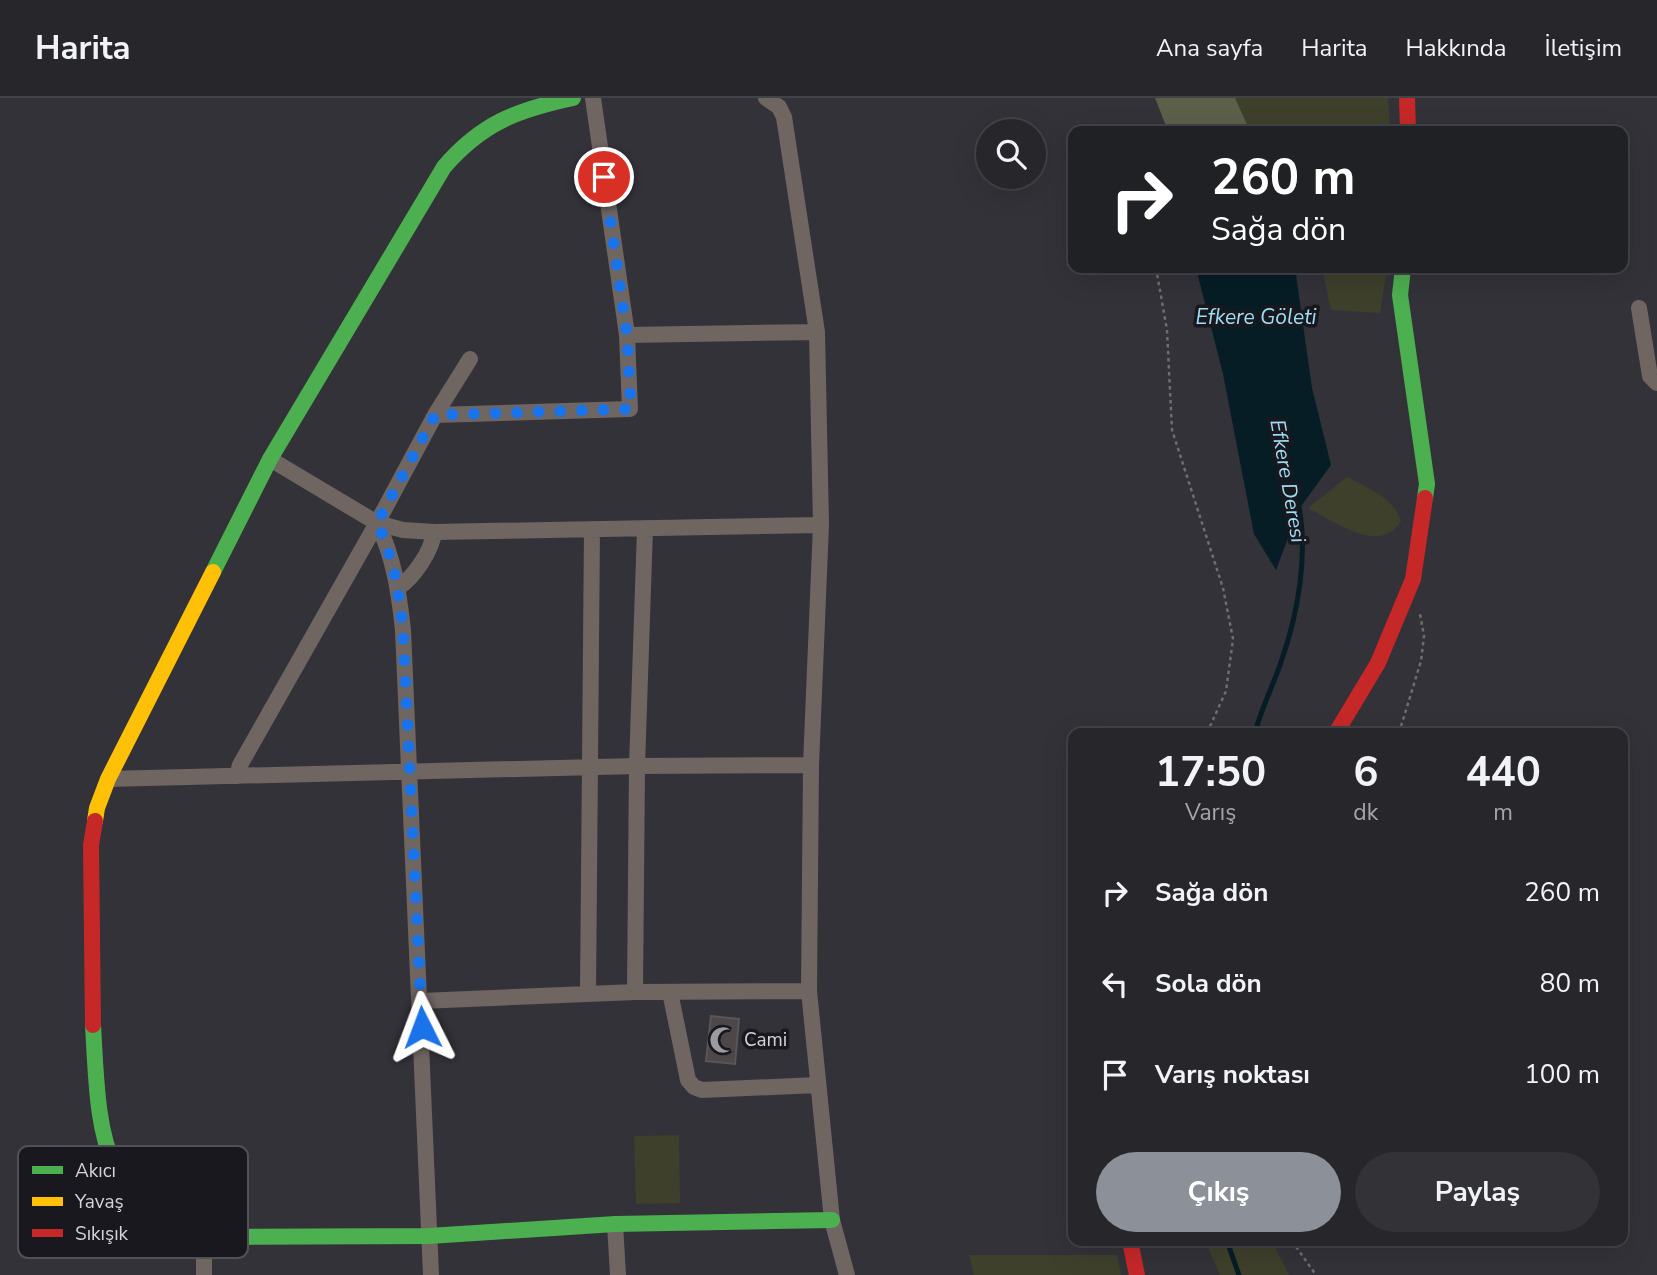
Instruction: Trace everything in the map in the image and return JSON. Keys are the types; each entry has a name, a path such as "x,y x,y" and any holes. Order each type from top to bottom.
{"street":[{"path":"106,1146 97,1096 90,984 91,845 97,808 108,779 270,459 437,179 469,138 499,118 527,107 573,98"},
{"path":"435,415 631,409 627,335 593,98"},
{"path":"1408,98 1408,126"},
{"path":"776,101 786,125 817,332 821,525 811,765 809,991 832,1220 847,1275"},
{"path":"1339,728 1378,663 1413,579 1427,484 1400,295 1402,273"},
{"path":"1639,308 1650,376 1657,383"},
{"path":"627,335 817,332"},
{"path":"237,776 240,765 299,665 435,415 470,359"},
{"path":"270,459 377,523 403,530 434,532 821,525"},
{"path":"377,523 388,545 398,588 403,631 431,1275"},
{"path":"588,994 592,528"},
{"path":"635,992 637,766 645,529"},
{"path":"398,588 407,582 433,542 434,532"},
{"path":"108,779 637,766 811,765"},
{"path":"421,1001 635,992 809,991"},
{"path":"670,992 688,1080 694,1087 702,1090 817,1085"},
{"path":"248,1237 429,1236 615,1224 832,1220"},
{"path":"615,1224 618,1275"},
{"path":"1131,1246 1137,1275"}],"path":[{"path":"1158,273 1167,330 1172,430 1223,588 1233,639 1226,691 1209,728"},
{"path":"1401,728 1421,661 1424,636 1419,612 1409,589"},
{"path":"1296,1246 1316,1275"}],"green space":[{"path":"1155,98 1235,98 1248,126 1166,126"},
{"path":"1235,98 1388,98 1390,126 1248,126"},
{"path":"1323,273 1386,273 1380,313 1331,310"},
{"path":"1347,477 1379,494 1392,505 1401,521 1392,531 1381,536 1369,536 1343,527 1308,508"},
{"path":"679,1135 680,1203 636,1204 634,1136"},
{"path":"1207,1246 1274,1246 1289,1275 1220,1275"},
{"path":"969,1255 1117,1255 1121,1275 974,1275"}],"water":[{"name":"Efkere Göleti","path":"1197,273 1296,273 1312,388 1331,465 1299,509 1276,570 1254,534 1223,374"}],"building":[{"name":"Cami","path":"711,1016 739,1019 735,1064 706,1061"}],"waterway":[{"name":"Efkere Deresi","path":"1256,728 1278,671 1297,604 1302,562 1298,502"},
{"name":"Efkere Deresi","path":"1229,1246 1239,1275"}],"traffic: fast":[{"path":"213,572 270,459 444,167 472,139 502,120 573,98"},
{"path":"1402,273 1400,295 1427,484 1425,498"},
{"path":"93,1025 98,1099 108,1146"},
{"path":"248,1237 429,1236 615,1224 832,1220"}],"traffic: slow":[{"path":"95,821 108,779 213,572"}],"traffic: jam":[{"path":"1407,98 1408,126"},
{"path":"1339,728 1378,663 1413,579 1425,498"},
{"path":"93,1025 91,845 95,821"},
{"path":"1131,1246 1137,1275"}],"place":[{"name":"Cami","path":"723,1040"}],"route":[{"path":"422,1027 403,631 398,588 388,545 377,523 435,415 631,409 627,335 604,177"}]}
